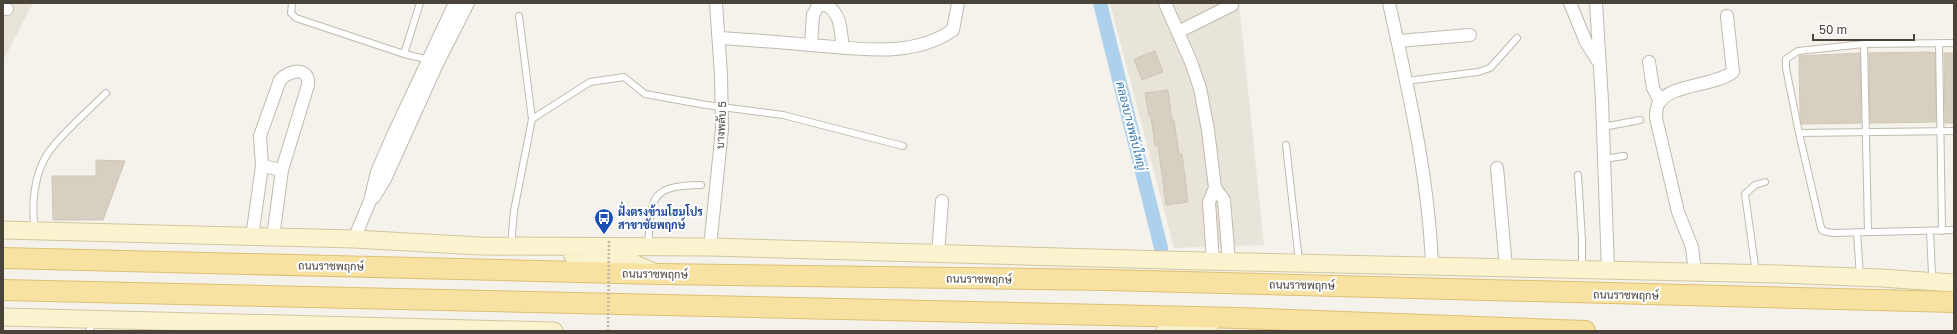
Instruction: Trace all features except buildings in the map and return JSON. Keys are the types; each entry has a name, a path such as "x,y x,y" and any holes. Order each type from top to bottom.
{"main road":[{"name":"ถนนราชพฤกษ์","path":"3,230 354,239 480,246 710,247 1881,278"},
{"path":"480,246 522,254 626,260 658,274"},
{"name":"ถนนราชพฤกษ์","path":"3,258 658,274 1107,280 1954,302"},
{"path":"1107,280 1215,261"},
{"path":"1881,278 1954,272"},
{"path":"1881,278 1954,284"},
{"path":"3,290 1239,318 1585,331"},
{"path":"3,317 92,325 554,331"},
{"path":"1165,331 1239,318"}],"street":[{"path":"354,239 370,201 378,192 385,179 412,105 432,61 455,3"},
{"path":"432,61 468,3"},
{"name":"บางพลับ 5","path":"710,247 722,129 719,38 716,3"},
{"path":"719,38 870,50 897,49 910,47 945,36 953,30 955,26 958,3"},
{"path":"1165,3 1191,62 1200,88 1208,130 1215,188 1209,202 1215,261"},
{"path":"1389,3 1406,81 1428,207 1432,266"},
{"path":"1570,3 1586,42 1600,64"},
{"path":"1596,3 1603,127 1608,270"},
{"path":"811,45 813,14 818,6 825,4 834,9 839,20 843,48"},
{"path":"1178,32 1232,5"},
{"path":"1660,102 1677,90 1723,78 1733,72 1727,16"},
{"path":"1398,41 1470,35"},
{"path":"1649,62 1653,88 1660,102 1656,118 1678,212 1692,247 1695,272"},
{"path":"252,237 262,166 260,136 263,124 280,80 284,74 294,71 307,76 308,85 282,170 273,237"},
{"path":"262,166 282,170"},
{"path":"1497,168 1506,267"},
{"path":"938,254 942,201"}],"lane":[{"path":"292,3 291,13 296,18 404,54 432,61"},
{"path":"404,54 420,3"},
{"path":"511,246 514,211 532,119 518,16"},
{"path":"1406,81 1478,72 1490,68 1517,38"},
{"path":"1939,43 1942,231"},
{"path":"1954,43 1864,44 1798,51 1786,59 1786,68 1799,133 1821,228 1827,233 1954,230"},
{"path":"1864,44 1868,232"},
{"path":"532,119 590,82 624,77 645,94 722,108 783,115 903,146"},
{"path":"35,230 34,200 39,171 48,153 106,93"},
{"path":"1603,127 1640,120"},
{"path":"1799,133 1954,132"},
{"path":"1286,145 1299,263"},
{"path":"1604,159 1624,156"},
{"path":"1578,175 1582,240 1582,269"},
{"path":"1756,274 1745,194 1755,184 1765,182"},
{"path":"648,246 652,204 656,196 663,191 679,186 702,185"},
{"path":"1930,231 1932,274"},
{"path":"1857,232 1860,278"}],"path":[{"path":"608,331 609,240"}],"shaded area":[{"path":"3,3 33,3 3,61"},
{"path":"1110,3 1239,3 1264,245 1174,248"}],"waterway":[{"name":"คลองบางพลับใหญ่","path":"1100,3 1161,248"}],"place":[{"name":"ฝั่งตรงข้ามโฮมโปร สาขาชัยพฤกษ์","path":"604,235"}]}
